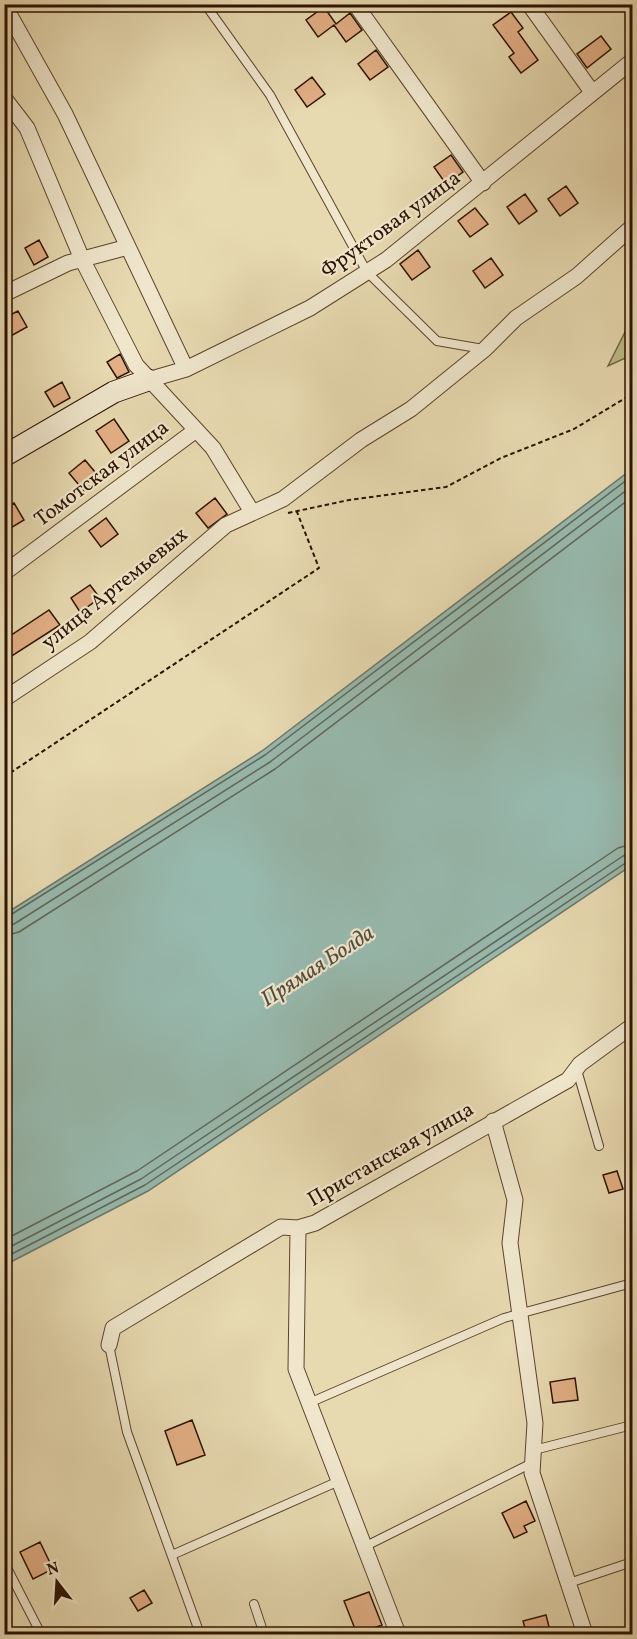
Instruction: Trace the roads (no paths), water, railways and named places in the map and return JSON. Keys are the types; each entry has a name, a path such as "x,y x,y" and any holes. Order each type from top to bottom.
{"street":[{"path":"355,4 483,183"},
{"path":"529,4 592,92"},
{"path":"6,12 65,114 186,369"},
{"name":"Фруктовая улица","path":"148,380 186,369 310,308 367,272 483,183 592,92 633,61"},
{"path":"4,98 27,128 82,259 111,320 136,365 213,448 252,512"},
{"name":"улица Артемьевых","path":"4,699 90,642 226,525 283,499 361,440 411,409 485,349 516,318 577,276 633,227"},
{"path":"4,294 55,268 128,247"},
{"path":"4,456 114,392 148,380"},
{"name":"Томотская улица","path":"4,573 196,430"},
{"name":"Пристанская улица","path":"109,1345 113,1328 281,1227 298,1228 315,1222 568,1080 576,1068 633,1026"},
{"path":"493,1121 515,1200 510,1243 535,1423 532,1473 585,1635"},
{"path":"298,1228 296,1369 398,1635"}],"lane":[{"path":"205,4 270,95 367,272 437,341 485,349"},
{"path":"576,1068 599,1146"},
{"path":"309,1403 504,1318 633,1283"},
{"path":"109,1345 127,1432 200,1635"},
{"path":"364,1547 533,1456 633,1425"},
{"path":"172,1555 339,1481"},
{"path":"4,1562 41,1635"},
{"path":"569,1584 633,1562"},
{"path":"254,1604 264,1635"}],"water":[{"name":"Прямая Болда","path":"632,469 632,865 148,1191 5,1265 5,914 262,751"}]}
